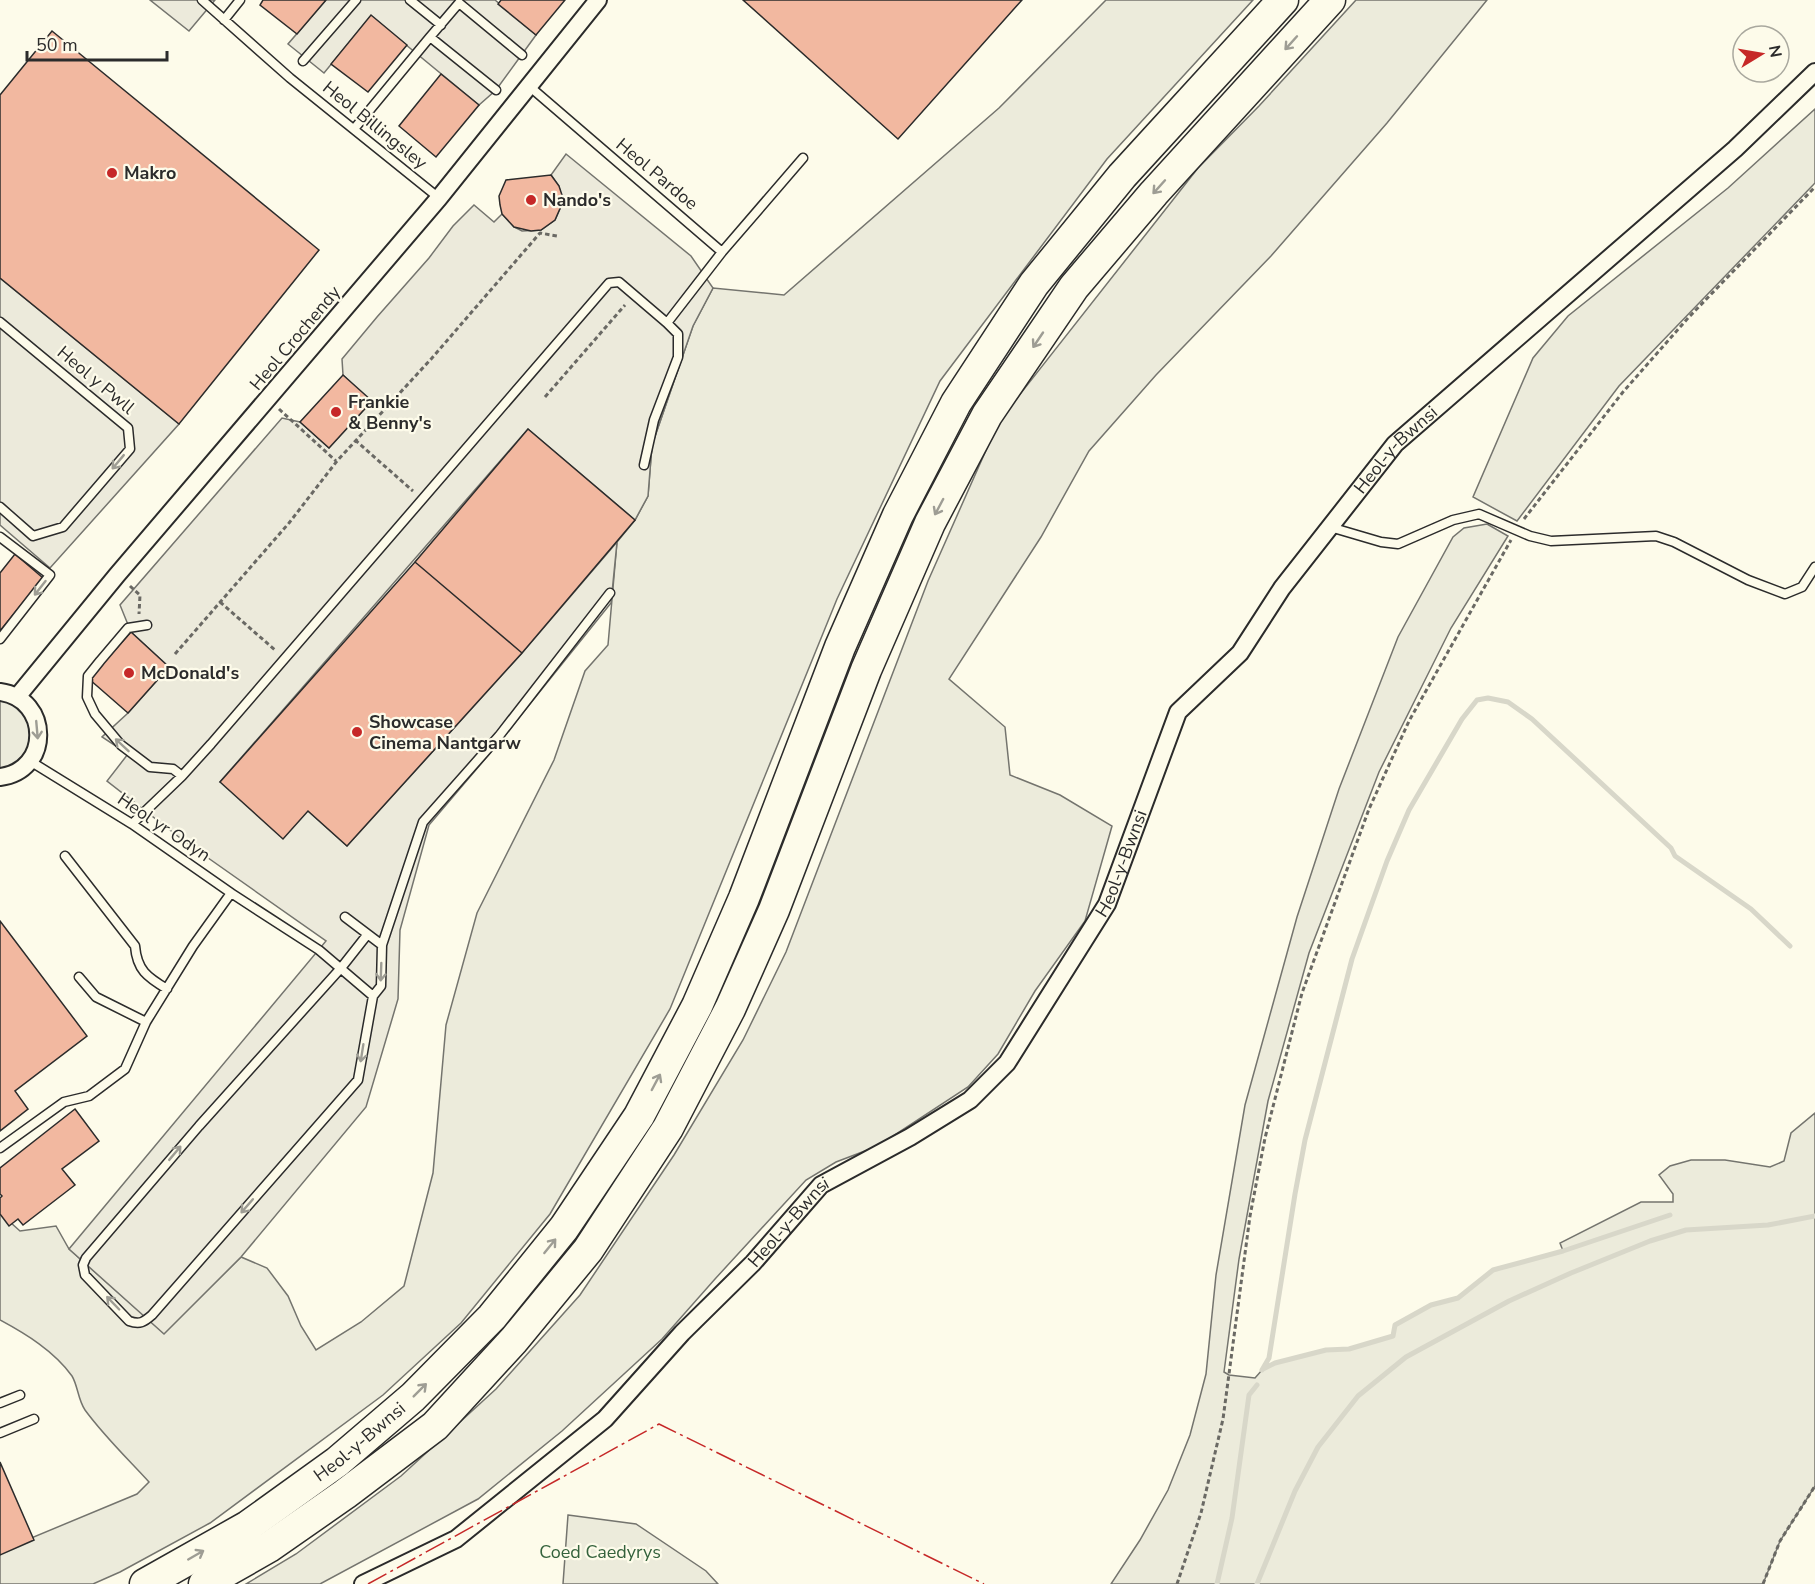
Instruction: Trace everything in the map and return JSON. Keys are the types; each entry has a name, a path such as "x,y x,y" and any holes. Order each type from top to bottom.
{"highway":[{"name":"Heol-y-Bwnsi","path":"145,1584 248,1526 345,1455 413,1397 492,1317 564,1228 639,1116 697,1005 744,898 840,647 898,515 956,403 1034,284 1122,176 1283,0"},
{"name":"Heol-y-Bwnsi","path":"204,1584 269,1547 345,1494 435,1426 514,1340 588,1250 668,1128 730,1010 774,910 866,670 930,523 987,415 1074,287 1154,193 1330,0"}],"street":[{"name":"Heol Crochendy","path":"17,696 117,575 439,198 598,0"},
{"name":"Heol-y-Bwnsi","path":"363,1584 456,1539 605,1419 682,1333 753,1263 821,1185 910,1137 970,1100 1007,1063 1107,904 1178,712 1240,653 1282,588 1395,444 1735,149 1815,72"},
{"path":"0,692 17,696 28,706 36,718 39,733 37,747 30,761 19,771 0,777"}],"lane":[{"name":"Heol Billingsley","path":"202,0 290,78 439,198"},
{"path":"224,20 240,0"},
{"path":"303,61 356,0"},
{"path":"411,0 441,25"},
{"path":"354,129 459,3 522,55"},
{"path":"430,37 496,90"},
{"name":"Heol Pardoe","path":"529,86 722,252"},
{"path":"667,322 722,252 803,158"},
{"path":"132,824 182,776 609,283 619,282 678,334 678,357 654,420 644,465"},
{"name":"Heol y Pwll","path":"0,322 128,428 130,448 63,527 33,536 0,507"},
{"path":"1330,527 1381,542 1398,544 1453,520 1479,514 1551,541 1656,536 1674,542 1748,580 1785,594 1802,587 1815,567"},
{"path":"0,537 50,576 0,639"},
{"path":"367,935 341,968 214,1108 86,1258 83,1265 85,1275 129,1321 137,1324 145,1322 152,1315 358,1080 373,996 381,986 382,945 423,822 499,736 610,592"},
{"path":"143,625 128,628 88,676 87,697 95,714 121,745 150,767 173,769 182,776"},
{"name":"Heol yr Odyn","path":"30,761 132,824 278,923 341,968 373,996"},
{"path":"65,856 135,946 136,961 148,977 167,989"},
{"path":"0,1148 64,1102 90,1096 125,1069 146,1022 193,946 231,893"},
{"path":"345,917 382,945"},
{"path":"79,977 96,997 146,1022"},
{"path":"0,1403 20,1395"},
{"path":"0,1433 34,1419"}],"path":[{"path":"1177,1584 1201,1513 1223,1419 1250,1216 1265,1138 1302,993 1369,809 1409,721 1517,530 1623,392 1688,318 1815,187"},
{"path":"175,654 289,523 356,440 432,358 540,233 557,236"},
{"path":"545,397 634,295"},
{"path":"268,400 337,462"},
{"path":"356,440 422,499"},
{"path":"117,575 140,595 143,625"},
{"path":"220,602 284,658"},
{"path":"1763,1584 1780,1541 1815,1486"}],"green space":[{"path":"1106,0 1253,0 1107,159 940,381 837,599 670,1009 550,1214 461,1323 383,1395 210,1523 120,1572 93,1584 0,1584 0,1551 137,1494 149,1482 85,1410 74,1380 65,1367 39,1344 0,1320 0,1213 20,1231 56,1226 69,1249 164,1333 241,1257 267,1268 288,1296 301,1326 316,1350 361,1322 404,1286 433,1173 446,1025 477,913 554,760 585,671 608,645 617,542 635,520 648,496 652,445 693,326 713,288 784,295 999,108"},
{"path":"1356,0 1487,0 1387,123 1271,256 1156,375 1089,451 1041,537 949,679 1005,727 1010,775 1060,795 1112,826 1085,921 1035,991 998,1054 968,1087 878,1146 836,1162 806,1180 662,1339 562,1431 478,1499 320,1584 246,1584 296,1554 401,1476 496,1389 580,1295 674,1155 743,1040 786,952 928,581 999,421 1198,168 1259,106"},
{"path":"1815,109 1815,183 1619,386 1517,521 1473,497 1533,358 1568,316 1728,188"},
{"path":"1487,524 1508,536 1451,628 1379,772 1309,953 1268,1101 1239,1259 1224,1372 1229,1375 1255,1378 1262,1370 1275,1363 1326,1350 1349,1349 1392,1336 1395,1325 1431,1305 1458,1298 1493,1270 1563,1251 1560,1243 1641,1202 1673,1202 1673,1194 1659,1175 1670,1166 1691,1160 1725,1160 1770,1167 1784,1161 1791,1133 1815,1113 1815,1486 1780,1541 1763,1584 1111,1584 1140,1540 1168,1490 1190,1435 1206,1374 1216,1275 1245,1105 1297,917 1339,789 1398,637 1453,537 1464,528"},
{"path":"0,692 28,706 37,748 0,777"},
{"name":"Coed Caedyrys","path":"568,1515 636,1524 706,1571 718,1584 563,1584"}],"shaded area":[{"path":"150,0 215,0 189,31"},
{"path":"326,0 495,0 536,35 496,90 479,105 371,16 324,73 288,44"},
{"path":"566,154 691,256 713,288 693,326 652,445 648,496 635,520 528,429 220,782 308,811 347,846 522,653 617,542 611,603 497,745 429,825 400,930 398,999 366,1107 241,1257 164,1334 69,1249 326,941 184,841 107,781 128,754 102,737 128,713 169,667 131,632 120,605 282,418 300,422 329,448 371,402 343,375 342,359 429,258 453,226 474,205 494,222 502,214 514,227 522,231 541,230 555,220 562,204 559,186 551,175"},
{"path":"0,278 179,424 50,568 0,525"}],"building":[{"path":"263,0 326,0 297,34 260,5"},
{"path":"501,0 565,0 536,35 498,4"},
{"path":"743,0 1022,0 898,139"},
{"path":"371,15 407,45 368,92 331,64"},
{"name":"Makro","path":"52,31 319,250 179,424 0,278 0,95"},
{"path":"441,74 479,105 436,157 399,126"},
{"name":"Nando's","path":"551,175 562,195 562,204 555,220 541,230 531,231 514,227 502,214 500,205 499,196 506,180"},
{"name":"Frankie & Benny's","path":"343,375 372,401 329,448 300,422"},
{"path":"528,429 635,520 522,653 415,562"},
{"path":"15,554 43,578 0,631 0,573"},
{"name":"Showcase Cinema Nantgarw","path":"415,562 522,653 347,846 308,811 283,839 220,782"},
{"path":"131,632 169,667 128,713 89,679"},
{"path":"0,921 87,1036 15,1091 28,1109 0,1131"},
{"path":"75,1109 99,1141 62,1169 75,1185 23,1225 18,1219 9,1226 0,1214 2,1196 0,1194 0,1168"},
{"path":"0,1462 34,1540 0,1555"}],"waterway":[{"path":"1262,1370 1269,1358 1305,1140 1352,959 1387,861 1409,810 1462,719 1477,700 1488,698 1508,702 1532,719 1671,848 1675,856 1751,909 1790,946"},
{"path":"1263,1369 1275,1363 1326,1350 1349,1349 1393,1336 1395,1325 1431,1305 1458,1298 1493,1270 1563,1251 1670,1215"},
{"path":"1257,1584 1295,1491 1318,1447 1358,1396 1406,1357 1509,1301 1650,1241 1686,1230 1768,1225 1815,1216"},
{"path":"1217,1584 1232,1518 1249,1395 1257,1385"}],"power":[{"path":"368,1584 659,1424 984,1584"}],"place":[{"name":"Makro","path":"112,173"},
{"name":"Nando's","path":"531,200"},
{"name":"Frankie & Benny's","path":"336,412"},
{"name":"McDonald's","path":"129,673"},
{"name":"Showcase Cinema Nantgarw","path":"357,732"}]}
